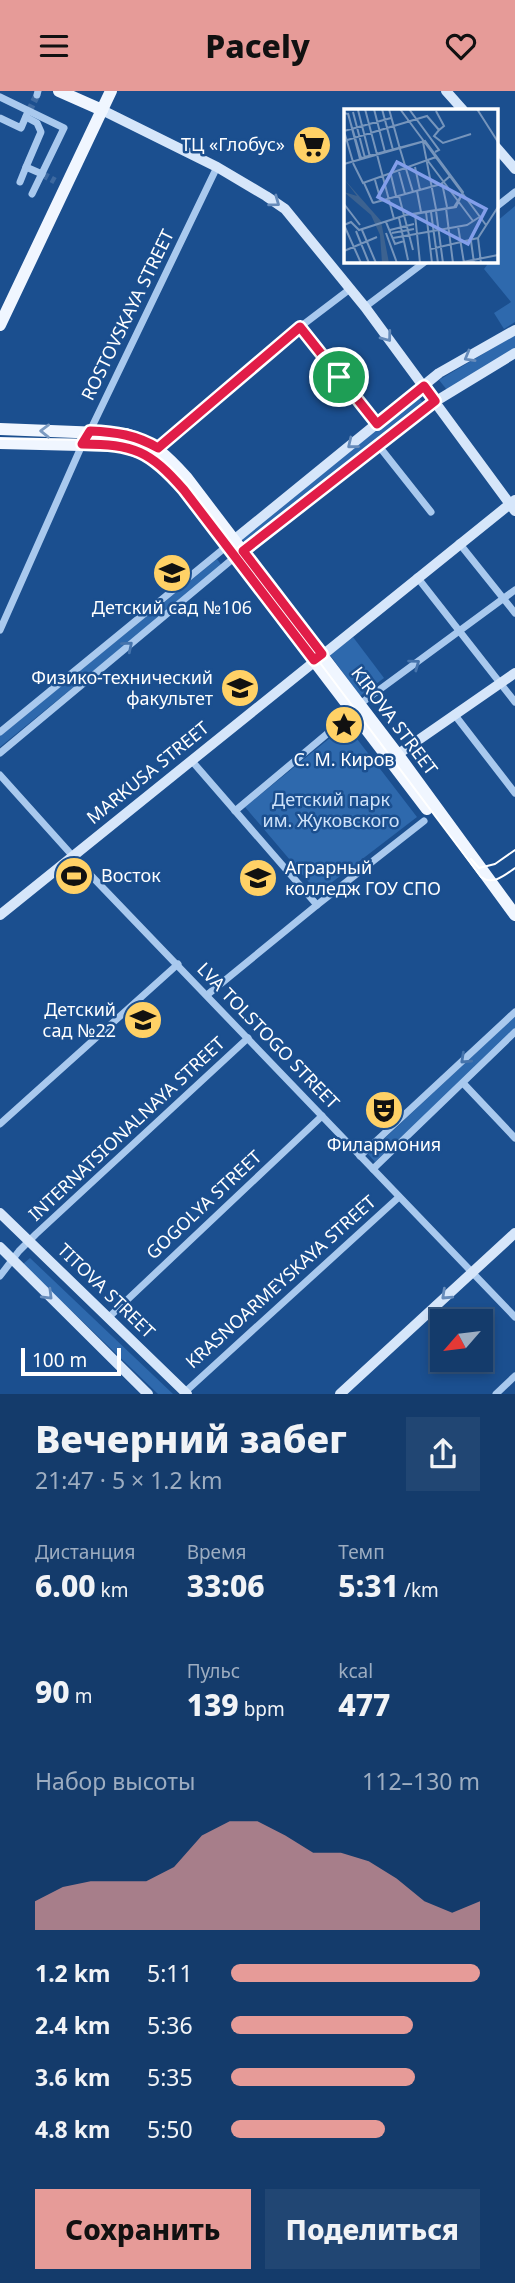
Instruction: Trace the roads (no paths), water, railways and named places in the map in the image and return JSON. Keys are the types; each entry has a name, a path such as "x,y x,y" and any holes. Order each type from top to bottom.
{"main road":[{"path":"59,91 102,110"},
{"path":"0,325 111,91"},
{"name":"KIROVA STREET","path":"0,429 126,434 144,439 158,448 187,477 239,554 515,915"},
{"name":"KIROVA STREET","path":"0,443 121,446 149,456 169,472 231,543"},
{"name":"KIROVA STREET","path":"318,657 359,704 515,928"}],"street":[{"path":"446,91 462,109"},
{"path":"0,97 28,114 64,128 32,194"},
{"path":"102,110 217,167 285,209 365,307 513,505"},
{"path":"0,118 21,128 28,114"},
{"path":"20,182 41,132 28,114"},
{"path":"498,149 515,169"},
{"path":"26,167 42,174"},
{"name":"ROSTOVSKAYA STREET","path":"0,630 82,444 217,167"},
{"path":"498,205 515,192"},
{"path":"365,307 423,263"},
{"path":"158,448 300,327 351,289"},
{"path":"300,327 377,424"},
{"path":"0,731 439,373 515,330"},
{"path":"0,753 239,554 378,445 435,401 515,353"},
{"path":"378,445 431,512"},
{"name":"MARKUSA STREET","path":"0,915 459,543 513,505"},
{"path":"459,543 515,613"},
{"path":"417,577 515,702"},
{"path":"359,704 515,590"},
{"path":"394,757 515,673"},
{"path":"454,714 515,793"},
{"path":"235,811 340,723"},
{"path":"191,760 317,905"},
{"name":"LVA TOLSTOGO STREET","path":"0,775 74,857 515,1317"},
{"path":"207,995 425,821"},
{"path":"0,1124 178,964"},
{"path":"360,1156 515,1012"},
{"path":"373,1169 515,1032"},
{"name":"INTERNATSIONALNAYA STREET","path":"0,1276 29,1241 248,1038"},
{"path":"463,1083 515,1138"},
{"name":"GOGOLYA STREET","path":"108,1318 322,1116"},
{"name":"KRASNOARMEYSKAYA STREET","path":"186,1393 399,1196"},
{"name":"TITOVA STREET","path":"0,1213 186,1393"},
{"path":"340,1394 515,1233"},
{"path":"0,1247 148,1394"},
{"path":"496,1394 515,1376"}],"tunnel":[{"path":"29,111 37,95"},
{"path":"42,174 55,181"}],"tram line":[{"path":"0,439 113,440 146,448 161,460 193,496 257,579 481,877 494,880 515,868"},
{"path":"471,859 479,868 495,864 515,850"}],"place":[{"name":"ТЦ «Глобус»","path":"312,145"},
{"name":"Детский сад №106","path":"172,573"},
{"name":"Физико-технический факультет","path":"240,688"},
{"name":"С. М. Киров","path":"344,725"},
{"name":"Восток","path":"74,876"},
{"name":"Аграрный колледж ГОУ СПО","path":"258,878"},
{"name":"Детский сад №22","path":"143,1020"},
{"name":"Филармония","path":"384,1110"}],"park label":[{"name":"Детский парк им. Жуковского","path":"331,810"}]}
